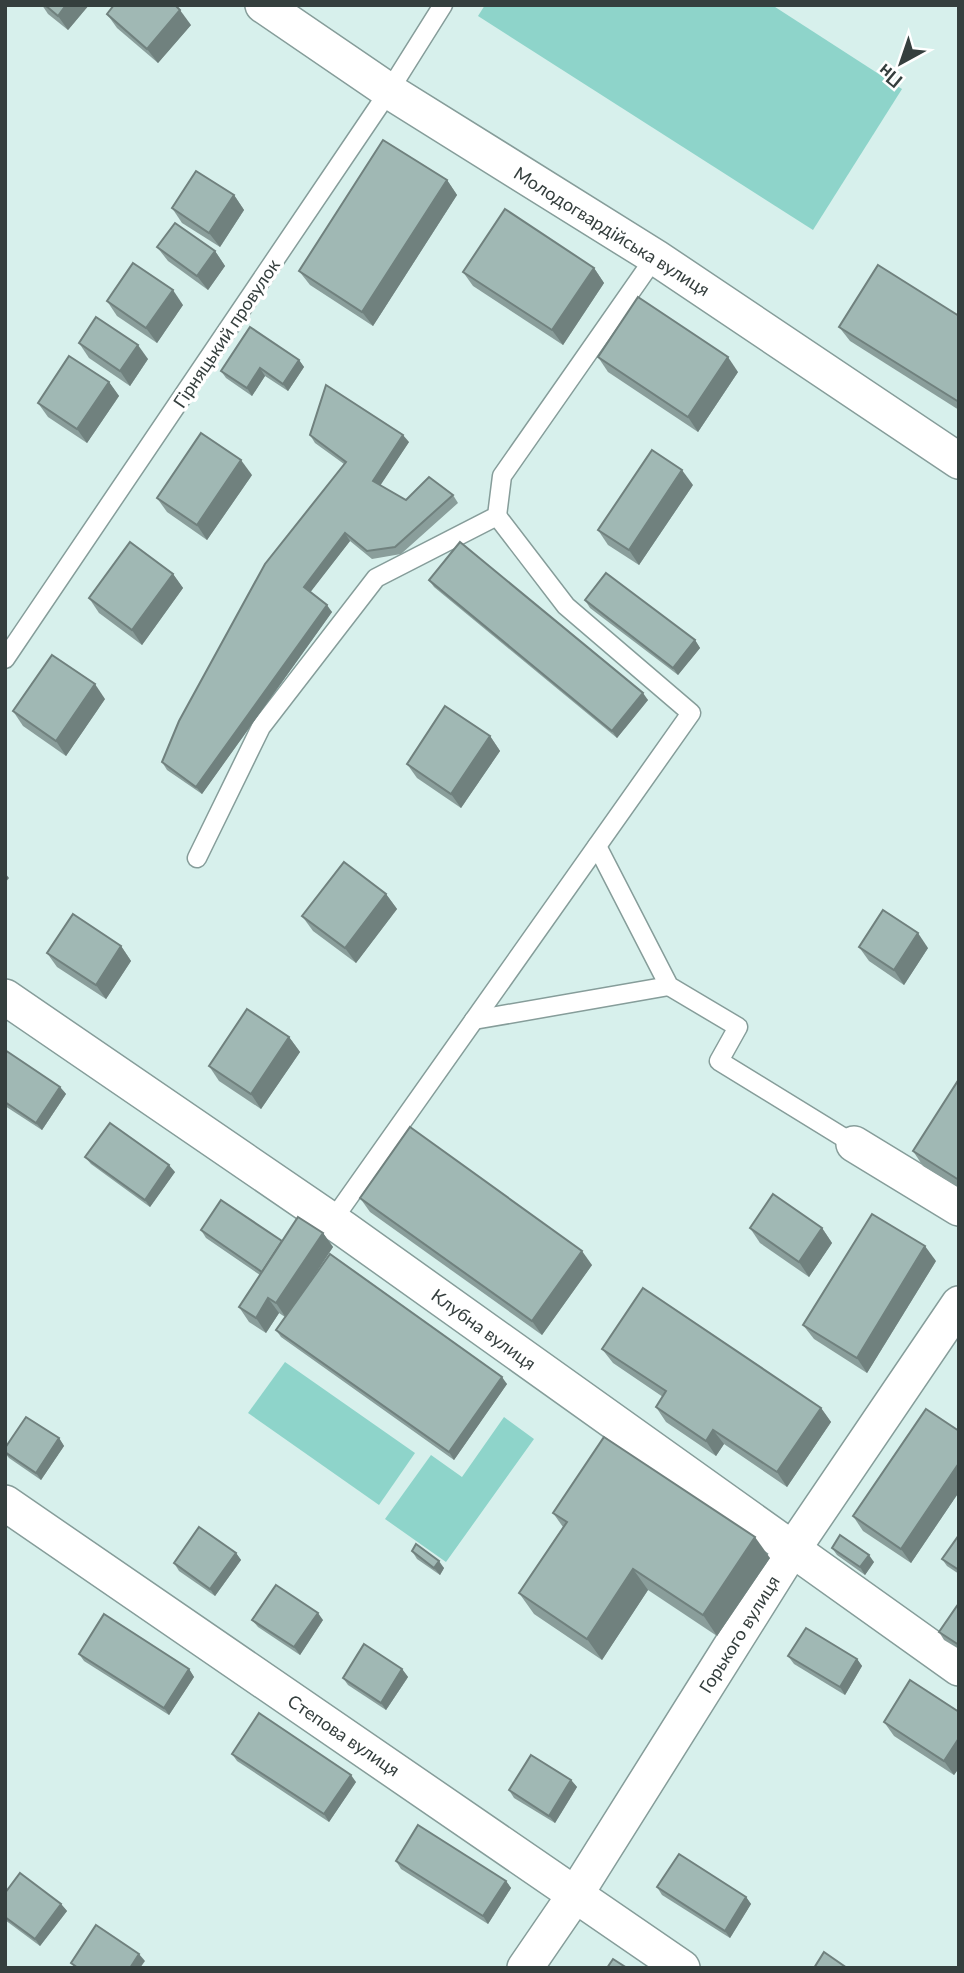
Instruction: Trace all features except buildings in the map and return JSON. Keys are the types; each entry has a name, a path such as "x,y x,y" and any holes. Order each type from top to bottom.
{"street":[{"name":"Молодогвардійська вулиця","path":"263,5 389,91 655,257 959,461"},
{"name":"Клубна вулиця","path":"5,998 332,1221 959,1668"},
{"path":"854,1144 959,1208"},
{"name":"Горького вулиця","path":"525,1968 575,1895 793,1550 959,1304"},
{"name":"Степова вулиця","path":"5,1503 682,1968"}],"lane":[{"name":"Гірняцький провулок","path":"5,659 389,91 443,5"},
{"path":"332,1221 691,713 566,607 497,516 502,476 655,257"},
{"path":"197,858 261,727 376,579 497,516"},
{"path":"597,846 669,986 738,1027 719,1061 854,1144"},
{"path":"474,1020 669,986"}],"green space":[{"path":"485,5 772,5 902,89 813,230 478,16"},
{"path":"285,1362 415,1453 379,1505 248,1413"},
{"path":"504,1417 534,1439 446,1562 385,1519 431,1455 462,1477"}]}
